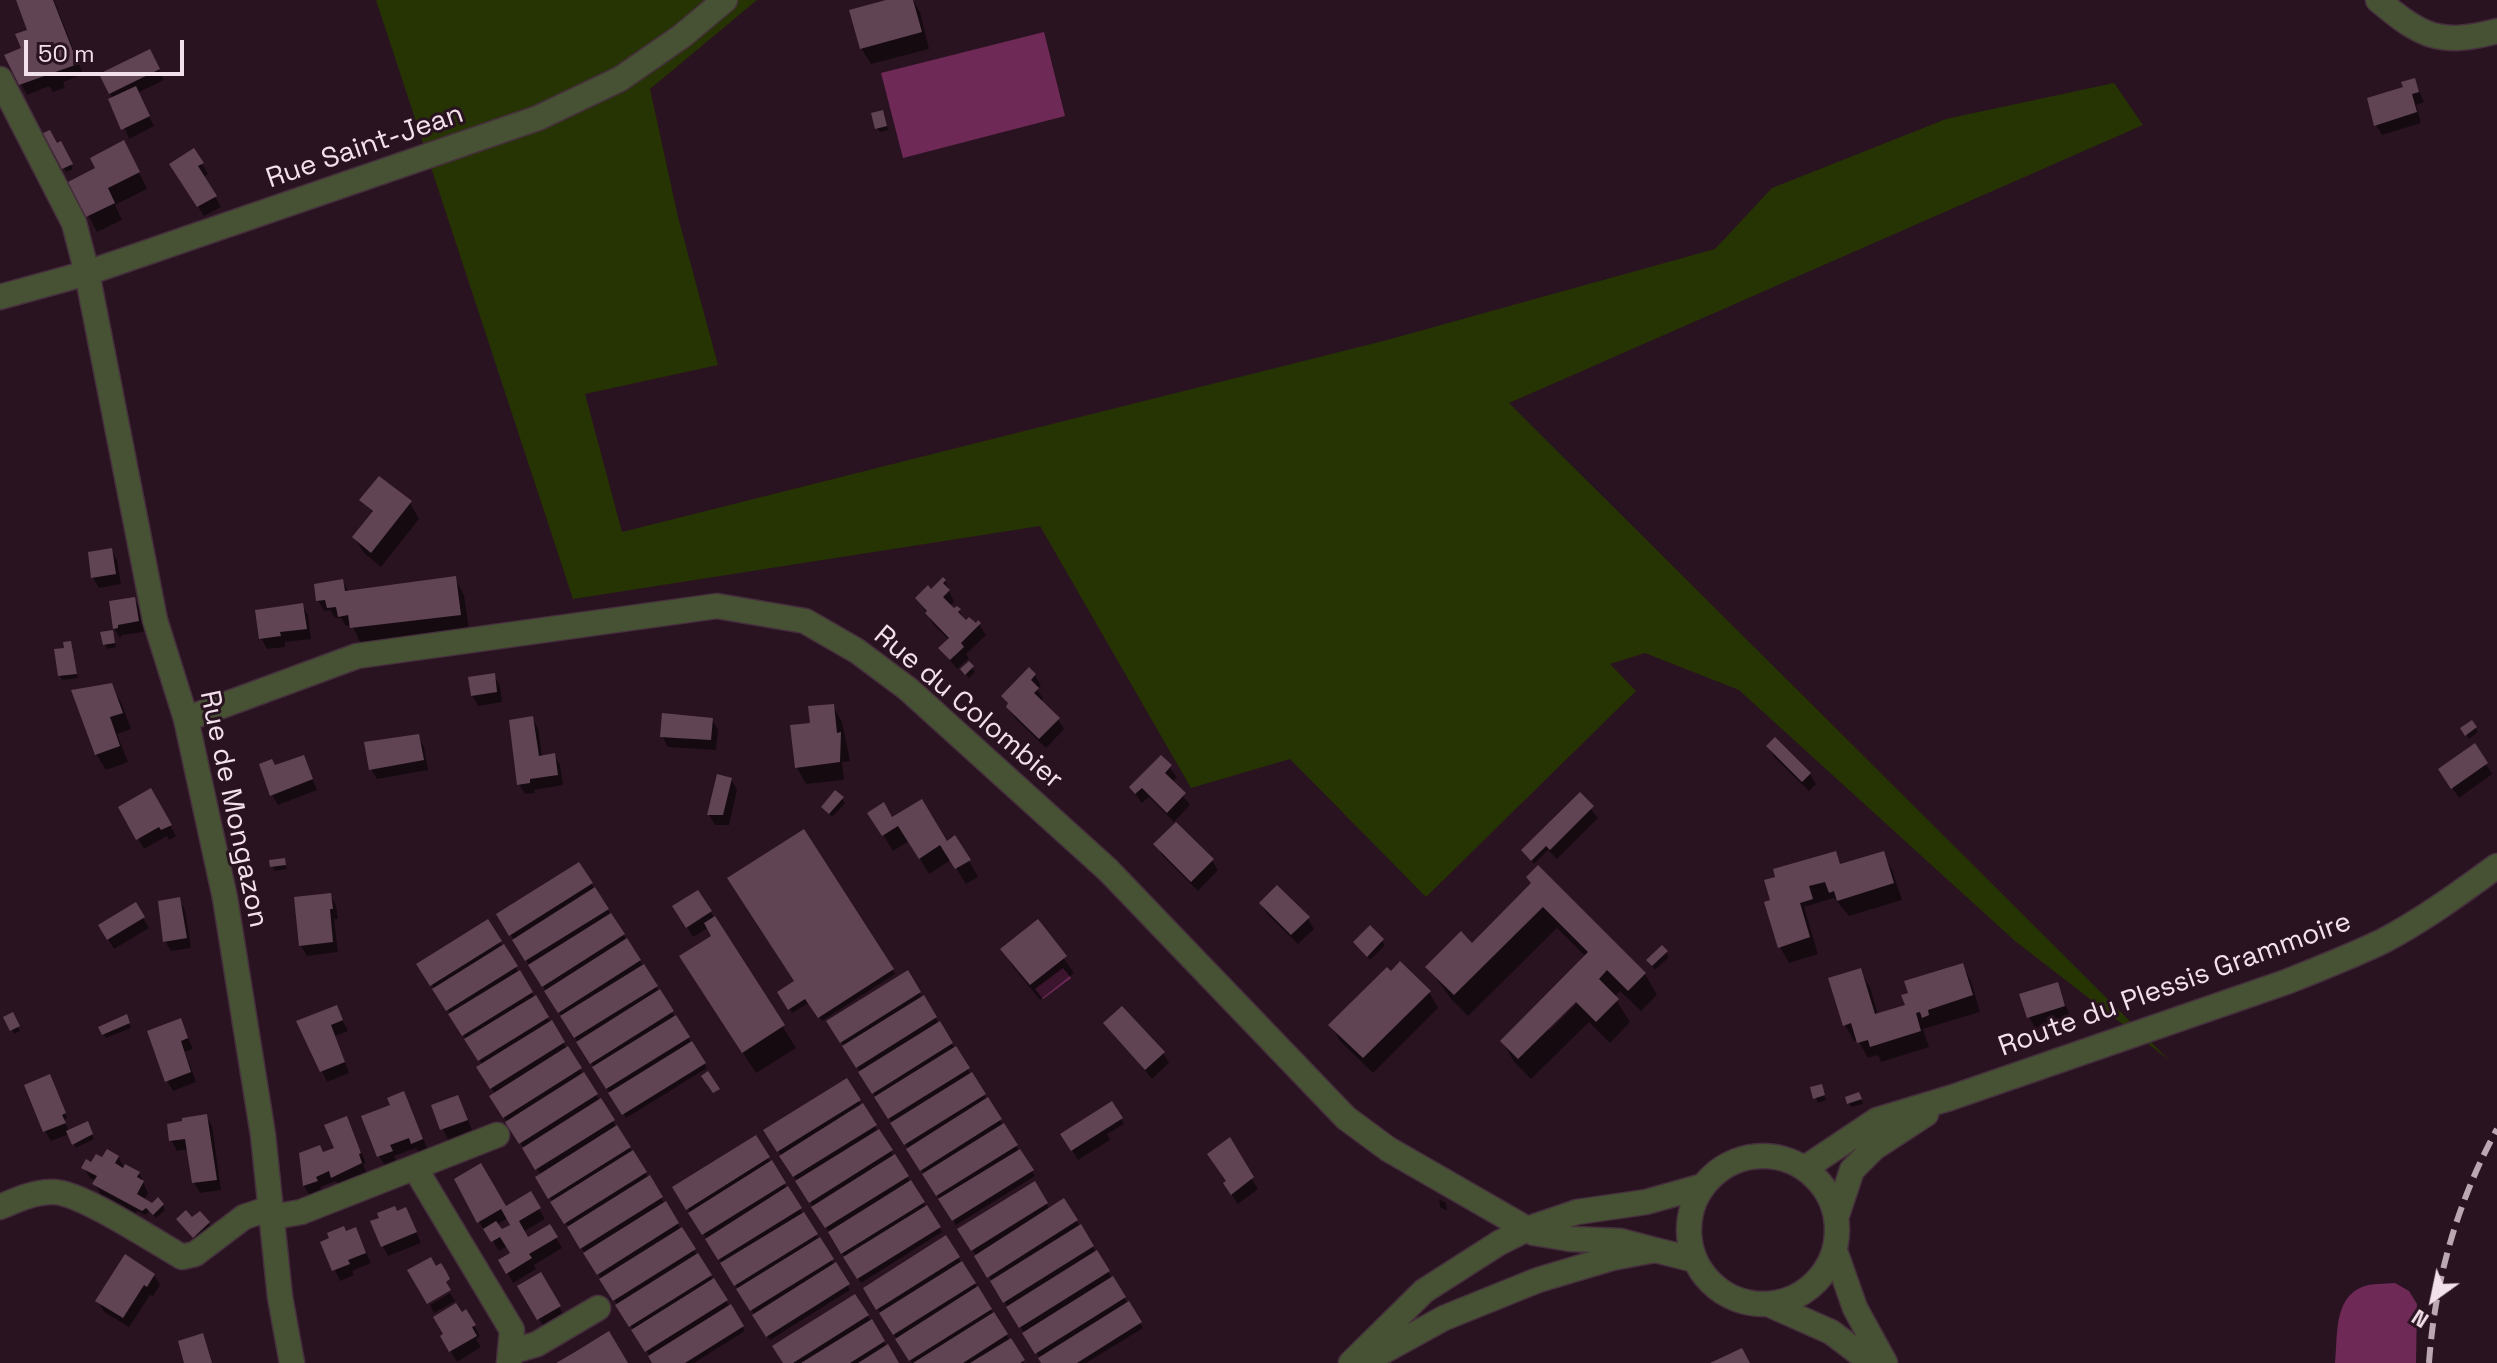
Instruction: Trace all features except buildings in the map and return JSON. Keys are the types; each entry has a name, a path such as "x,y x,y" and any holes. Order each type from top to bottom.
{"street":[{"name":"Rue Saint-Jean","path":"0,297 87,273 286,207 538,118 620,79 682,36 725,0"},
{"path":"2378,0 2420,31 2443,40 2468,39 2497,31"},
{"name":"Rue de Mongazon","path":"0,79 74,223 87,273 87,286 155,620 186,719 225,898 263,1135 280,1297 292,1363"},
{"name":"Rue du Colombier","path":"186,719 357,656 717,606 805,621 857,651 908,689 1108,870 1346,1118 1388,1149 1534,1233 1570,1239 1621,1241 1695,1260"},
{"name":"Route du Plessis Grammoire","path":"1805,1168 1877,1120 1950,1098 2300,977 2384,940 2440,907 2497,866"},
{"name":"Route du Plessis Grammoire","path":"1837,1215 1852,1170 1874,1148 1950,1098"},
{"path":"0,1207 53,1191 74,1196 182,1257 195,1254 244,1217 301,1212 497,1135"},
{"path":"1768,1155 1787,1159 1805,1168 1825,1189 1837,1215 1835,1251 1825,1271 1810,1288 1790,1299 1768,1304 1746,1302 1725,1293 1708,1279 1695,1260 1690,1242 1689,1222 1703,1186 1731,1162 1749,1156 1768,1155"},
{"path":"415,1168 512,1330 510,1358"},
{"path":"1351,1363 1424,1291 1527,1229 1577,1212 1646,1202 1703,1186"},
{"path":"1362,1363 1444,1318 1538,1280 1612,1258 1655,1250"},
{"path":"1835,1251 1855,1308 1885,1363"},
{"path":"1768,1304 1831,1332 1872,1363"},
{"path":"510,1358 598,1308"}],"green space":[{"path":"376,0 757,0 650,89 678,217 718,365 585,394 622,532 1387,340 1715,249 1772,188 1946,119 2114,83 2143,125 1509,403 2169,1060 2015,941 1739,690 1645,653 1610,664 1636,691 1426,897 1290,759 1191,788 1040,526 573,599"}],"shaded area":[{"path":"1044,32 1065,116 903,158 881,73"},
{"path":"1063,968 1071,978 1043,999 1035,989"},
{"path":"2395,1283 2409,1291 2417,1304 2416,1363 2335,1363 2339,1320 2346,1300 2362,1287"}],"railway":[{"path":"2429,1363 2437,1301 2450,1242 2470,1185 2497,1129"}]}
